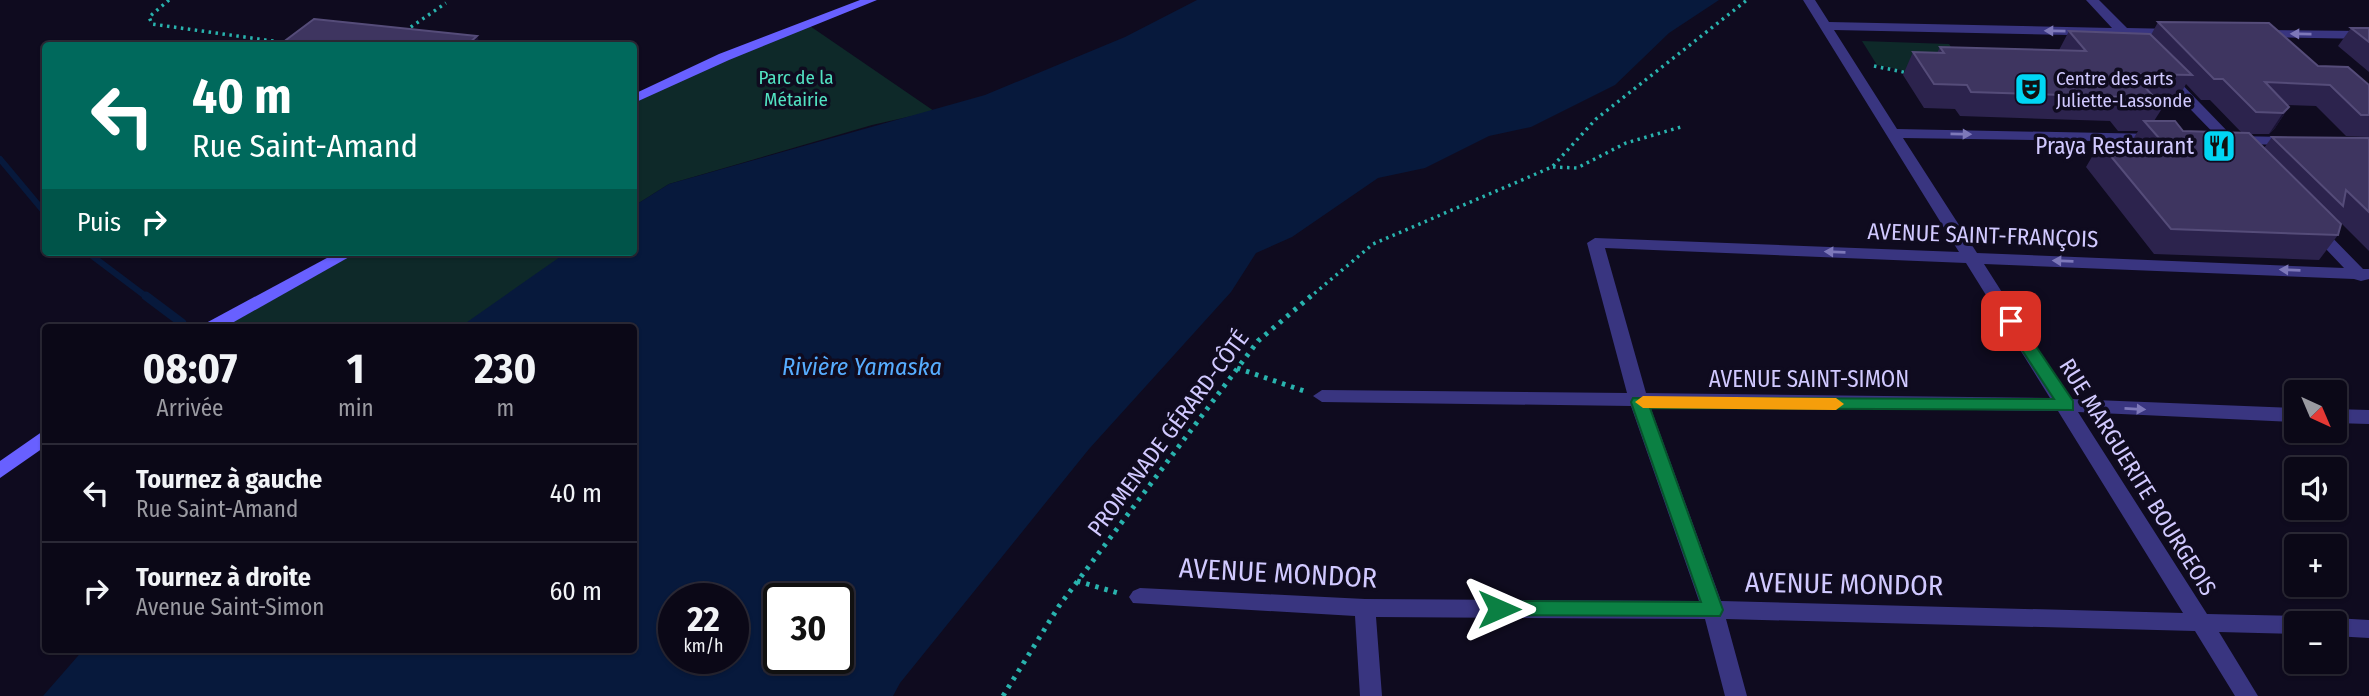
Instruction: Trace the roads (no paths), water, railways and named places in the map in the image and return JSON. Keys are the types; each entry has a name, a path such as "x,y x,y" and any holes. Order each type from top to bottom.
{"street":[{"path":"637,98 724,57 871,0"},
{"name":"RUE MARGUERITE BOURGEOIS","path":"1809,0 1969,258 2067,405 2247,696"},
{"path":"2092,0 2135,44"},
{"path":"1827,26 2195,33"},
{"path":"2248,34 2369,36"},
{"path":"2154,64 2247,159"},
{"path":"1892,133 2174,139"},
{"path":"2210,139 2312,142"},
{"path":"2302,216 2365,277"},
{"name":"AVENUE SAINT-FRANÇOIS","path":"1639,402 1595,243 2365,277"},
{"path":"218,324 343,256"},
{"name":"AVENUE SAINT-SIMON","path":"1322,396 1639,402 2067,405 2284,414"},
{"path":"1639,402 1713,610 1736,696"},
{"path":"2347,416 2369,417"},
{"path":"0,471 42,439"},
{"name":"AVENUE MONDOR","path":"1140,597 1365,608 1713,610 2284,625"},
{"path":"1365,608 1371,696"},
{"path":"2347,628 2369,629"}],"water":[{"name":"Rivière Yamaska","path":"1197,0 1719,0 1669,33 1615,85 1531,127 1489,136 1425,168 1378,178 1292,237 1256,253 1231,292 1089,449 900,683 893,696 43,696 81,653 637,653 637,324 464,324 561,256 637,256 637,204 669,184 985,95 1125,37"}],"waterway":[{"path":"0,159 42,209"},
{"path":"92,256 148,298"},
{"path":"146,296 182,323"}],"place":[{"name":"Centre des arts Juliette-Lassonde","path":"2031,89"},
{"name":"Praya Restaurant","path":"2219,146"}],"park label":[{"name":"Parc de la Métairie","path":"796,88"}]}
